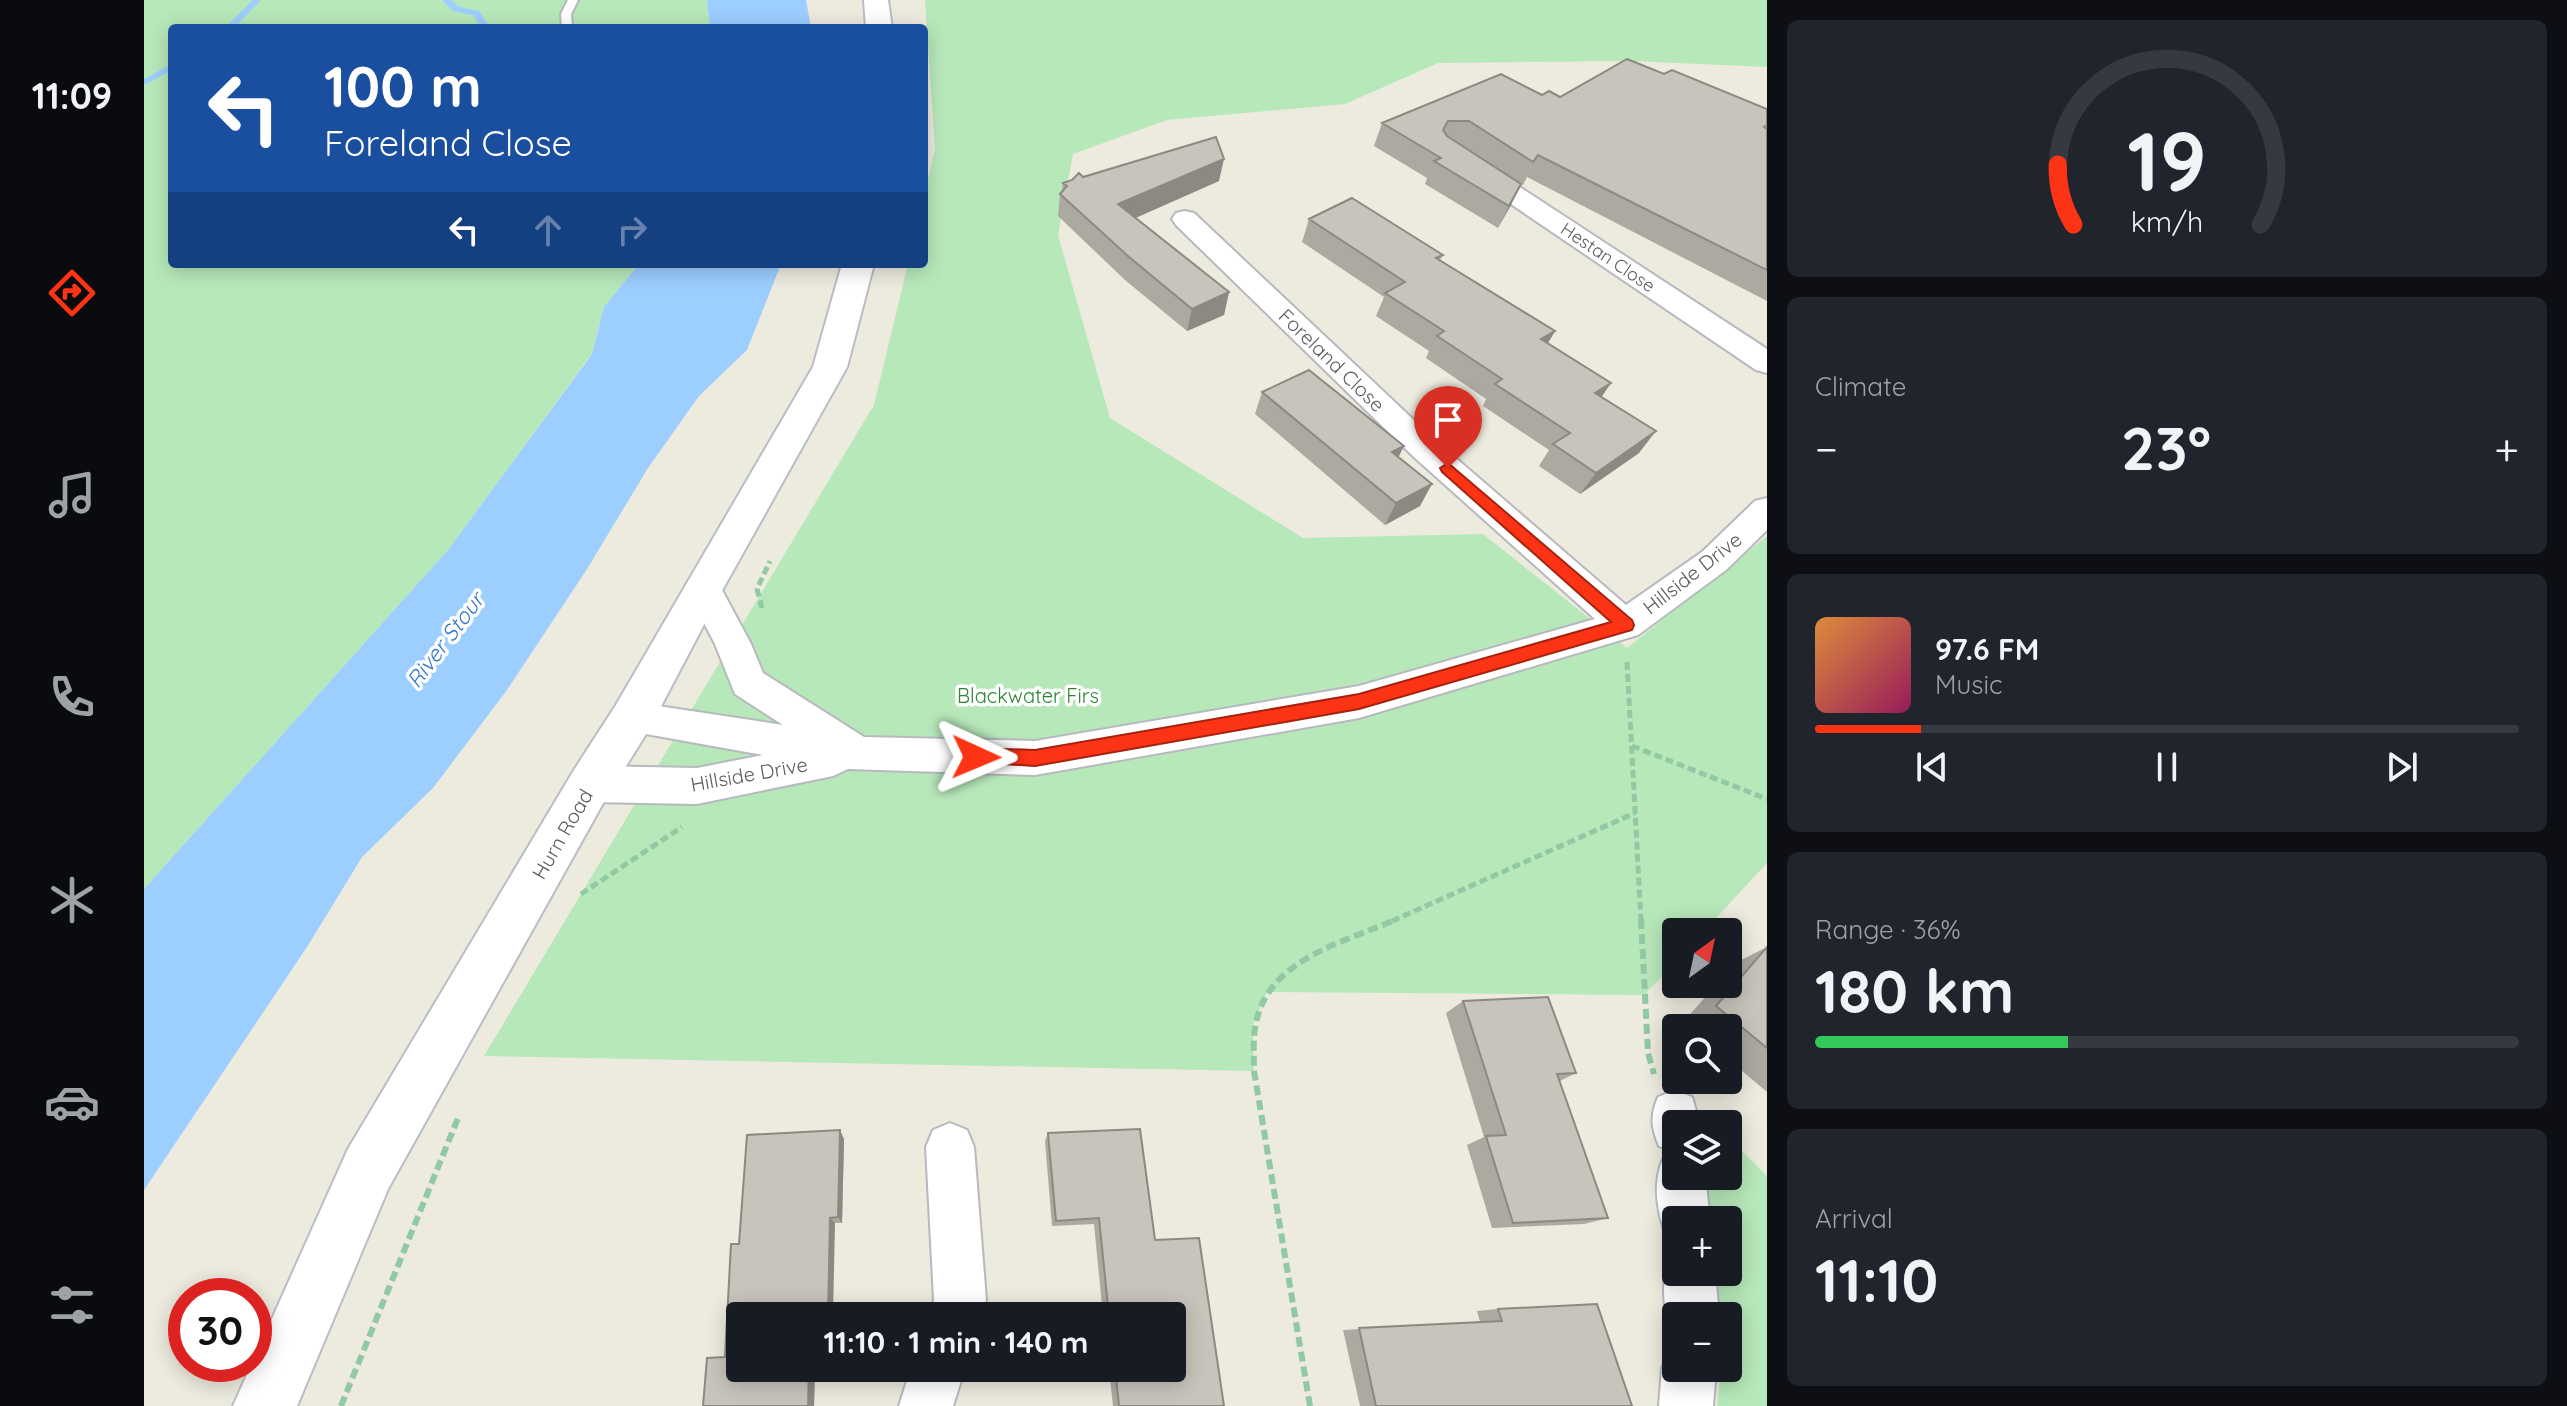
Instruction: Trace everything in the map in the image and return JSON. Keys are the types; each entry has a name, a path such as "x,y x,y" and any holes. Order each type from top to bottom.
{"main road":[{"path":"876,0 879,24"},
{"name":"Hurn Road","path":"265,1406 368,1169 590,784 632,718 703,587 830,367 857,268"}],"street":[{"name":"Hestan Close","path":"1449,151 1767,363"},
{"name":"Foreland Close","path":"1185,219 1425,449 1625,625"},
{"name":"Hillside Drive","path":"632,718 860,754 1035,758 1359,702 1625,625 1714,561 1767,510"},
{"name":"Hillside Drive","path":"703,587 733,644 748,683 860,754"},
{"name":"Hillside Drive","path":"590,784 697,786 860,754"},
{"path":"950,1147 959,1302"},
{"path":"926,1406 934,1382"},
{"path":"1686,1406 1688,1382"}],"lane":[{"path":"567,24 566,14 573,0"}],"path":[{"path":"1625,625 1648,1053 1670,1110"},
{"path":"1632,746 1767,799"},
{"path":"577,896 680,831 697,786"},
{"path":"1310,1406 1254,1071 1253,1024 1267,992 1293,965 1635,813"},
{"path":"341,1406 460,1113"}],"green space":[{"path":"144,0 707,0 710,24 168,24 168,268 636,268 604,307 592,353 448,550 144,889"},
{"name":"Blackwater Firs","path":"925,0 1767,0 1767,67 1632,61 1438,63 1345,104 1167,120 1073,154 1058,235 1110,418 1303,538 1483,534 1627,648 1767,536 1767,863 1716,918 1662,918 1662,976 1644,995 1267,992 1253,1024 1254,1071 484,1056 874,405 907,268 928,268 928,179 935,149"},
{"path":"1742,1151 1767,1176 1767,1406 1717,1406 1720,1382 1742,1382 1742,1302 1715,1302 1714,1286 1742,1286 1742,1206 1705,1206 1704,1190 1742,1190"}],"water":[{"path":"707,0 806,0 810,24 710,24"},
{"name":"River Stour","path":"636,268 779,268 747,350 699,396 648,468 587,569 507,690 433,788 362,857 307,947 144,1190 144,889 448,550 592,354 604,307"}],"building":[{"path":"1627,59 1664,74 1672,70 1767,109 1767,125 1764,127 1767,129 1767,270 1538,155 1533,162 1469,121 1448,121 1443,130 1447,136 1521,184 1509,206 1434,161 1441,158 1382,123 1501,74 1542,95 1549,91 1560,97"},
{"path":"1216,137 1224,159 1118,204 1229,292 1192,309 1060,194 1067,186 1063,183 1079,173 1083,177"},
{"path":"1352,198 1443,255 1436,258 1555,331 1541,339 1611,383 1595,393 1656,431 1596,473 1553,444 1570,433 1495,384 1502,379 1437,336 1444,331 1385,293 1405,282 1309,219"},
{"path":"1309,370 1404,446 1392,452 1432,484 1396,503 1262,392"},
{"path":"1767,947 1767,1048 1742,1027 1742,1014 1726,1014 1716,1006 1723,998 1742,998 1742,976"},
{"path":"1548,997 1576,1073 1557,1074 1608,1218 1513,1223 1486,1136 1506,1135 1463,1001"},
{"path":"1140,1129 1155,1240 1199,1238 1224,1406 1119,1406 1116,1382 1186,1382 1186,1302 1108,1302 1099,1218 1056,1221 1048,1133"},
{"path":"840,1130 838,1217 830,1218 828,1302 728,1302 731,1244 739,1244 747,1135"},
{"path":"1597,1304 1632,1406 1376,1406 1359,1328 1502,1321 1498,1309"},
{"path":"726,1338 726,1382 809,1382 808,1406 703,1406 707,1358 725,1357"}],"waterway":[{"path":"233,24 257,0"},
{"path":"446,0 456,9 476,13 483,24"},
{"path":"144,82 168,69"}],"route":[{"path":"976,757 1035,758 1359,702 1625,625 1448,468"}]}
